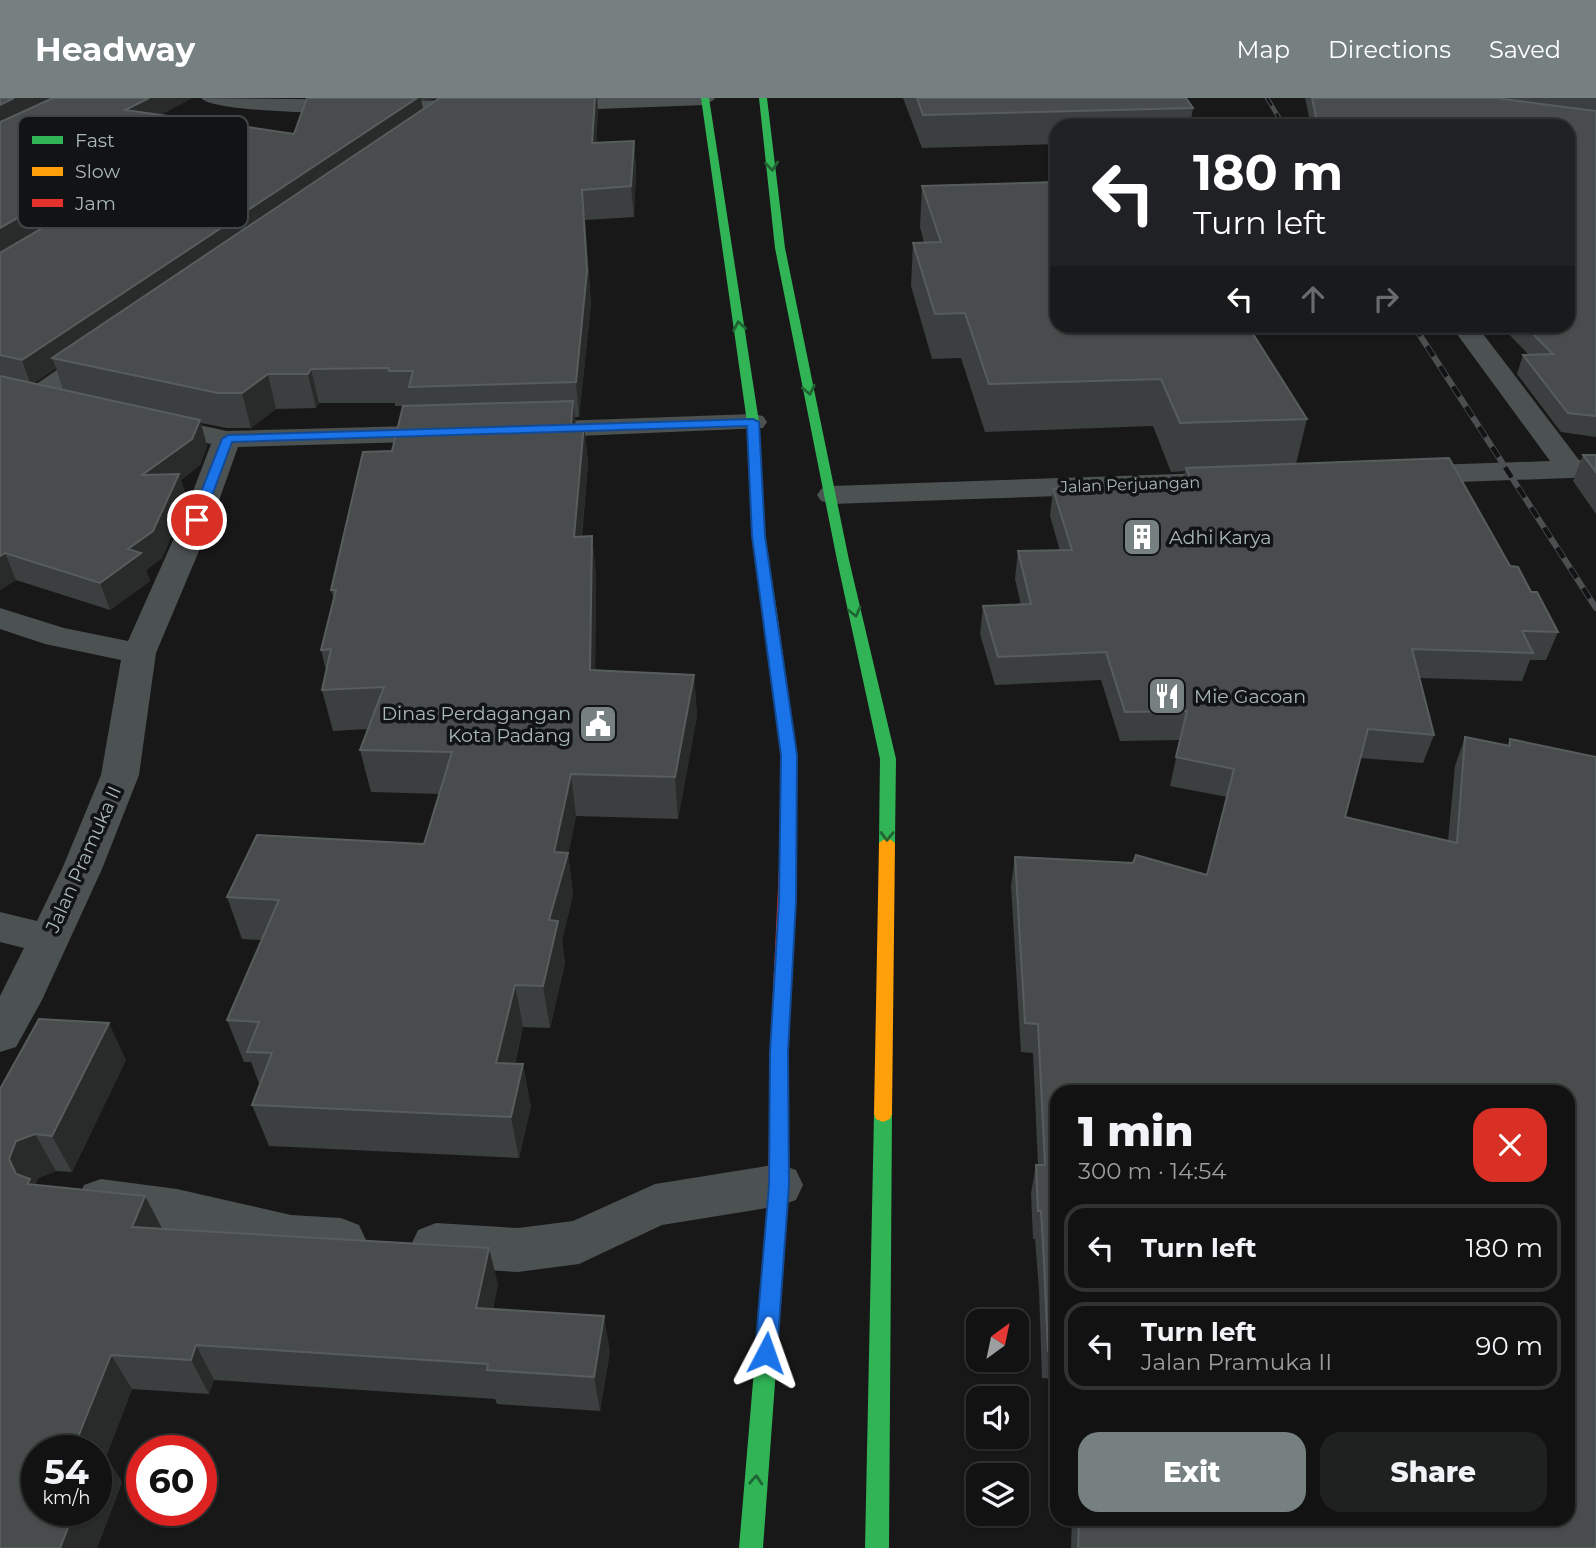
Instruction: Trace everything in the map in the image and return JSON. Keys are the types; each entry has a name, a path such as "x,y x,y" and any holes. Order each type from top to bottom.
{"main road":[{"path":"763,98 780,248 888,759 877,1548"},
{"path":"705,99 753,422 759,536 789,755 788,901 779,1052 779,1185 751,1548"}],"street":[{"path":"211,98 272,106 495,106"},
{"path":"522,105 705,99"},
{"path":"248,120 272,106"},
{"path":"420,131 454,108"},
{"path":"1470,333 1583,469"},
{"path":"69,405 24,394 126,335"},
{"path":"125,417 228,439 753,422"},
{"name":"Jalan Pramuka II","path":"0,1035 82,869 120,775 139,653 197,520 228,439"},
{"path":"1371,476 1583,469"},
{"name":"Jalan Perjuangan","path":"832,495 1260,480"},
{"path":"0,618 57,637 139,653"},
{"path":"0,927 48,939"},
{"path":"57,1194 177,1210 291,1237 518,1250 579,1242 655,1205 779,1185"}],"building":[{"path":"0,98 14,98 0,105"},
{"path":"53,98 149,98 125,110 168,116 18,116 18,218 0,228 0,122"},
{"path":"307,98 417,98 248,210 248,127 294,134"},
{"path":"440,98 595,98 592,143 634,141 631,186 582,190 587,271 576,382 409,387 413,371 389,371 389,368 311,369 308,374 268,374 242,393 218,393 52,358"},
{"path":"917,98 1186,98 1193,108 923,115"},
{"path":"1312,98 1496,98 1596,111 1596,416 1568,413 1523,355 1553,354 1532,333 1575,333 1575,119 1316,119"},
{"path":"1050,182 1050,333 1252,333 1307,419 1180,423 1161,379 989,384 965,313 935,314 913,243 941,242 922,186"},
{"path":"42,228 221,228 22,360 0,355 0,253"},
{"path":"0,376 200,420 192,439 142,475 179,474 153,531 128,549 141,553 100,583 5,553 0,556"},
{"path":"573,401 571,425 584,424 574,537 592,536 590,670 694,675 675,777 571,774 554,852 568,853 549,920 558,921 543,986 515,985 496,1063 523,1064 511,1117 252,1105 272,1053 247,1052 259,1022 227,1020 279,900 227,897 257,835 424,844 452,752 360,750 384,687 322,690 331,649 321,650 336,590 331,590 363,452 392,451 403,406"},
{"path":"1583,455 1596,455 1596,472"},
{"path":"1449,458 1510,566 1518,567 1531,592 1537,592 1558,632 1522,631 1533,653 1412,649 1434,735 1368,729 1345,817 1457,843 1465,737 1510,746 1510,739 1596,757 1596,1548 1078,1548 1079,1526 1575,1526 1575,1085 1050,1085 1048,1351 1036,1165 1045,1165 1038,1024 1025,1023 1015,857 1133,863 1136,855 1207,875 1234,769 1176,757 1187,711 1125,712 1106,652 998,657 983,606 1031,604 1018,551 1072,550 1053,489 1194,487 1186,468"},
{"path":"39,1019 109,1023 52,1136 35,1134 16,1141 9,1159 16,1174 30,1179 27,1184 145,1196 132,1227 489,1248 476,1308 604,1316 594,1377 487,1370 488,1364 196,1345 191,1360 111,1355 79,1435 21,1435 21,1526 69,1526 60,1548 0,1548 0,1089"}],"railway":[{"path":"1267,98 1280,119"},
{"path":"1419,333 1596,608"}],"traffic: fast":[{"path":"705,98 753,422 759,536 769,606"},
{"path":"763,98 780,248 843,560 888,759 887,843"},
{"path":"877,1548 883,1114"},
{"path":"751,1548 778,1204"}],"traffic: slow":[{"path":"769,606 789,755 788,847"},
{"path":"883,1114 887,843"}],"traffic: jam":[{"path":"778,1204 779,1052 788,847"}],"place":[{"name":"Adhi Karya","path":"1142,537"},
{"name":"Mie Gacoan","path":"1167,696"},
{"name":"Dinas Perdagangan Kota Padang","path":"598,724"}],"route":[{"path":"197,520 228,439 753,422 759,536 789,755 788,901 779,1052 779,1185 766,1353"}]}
